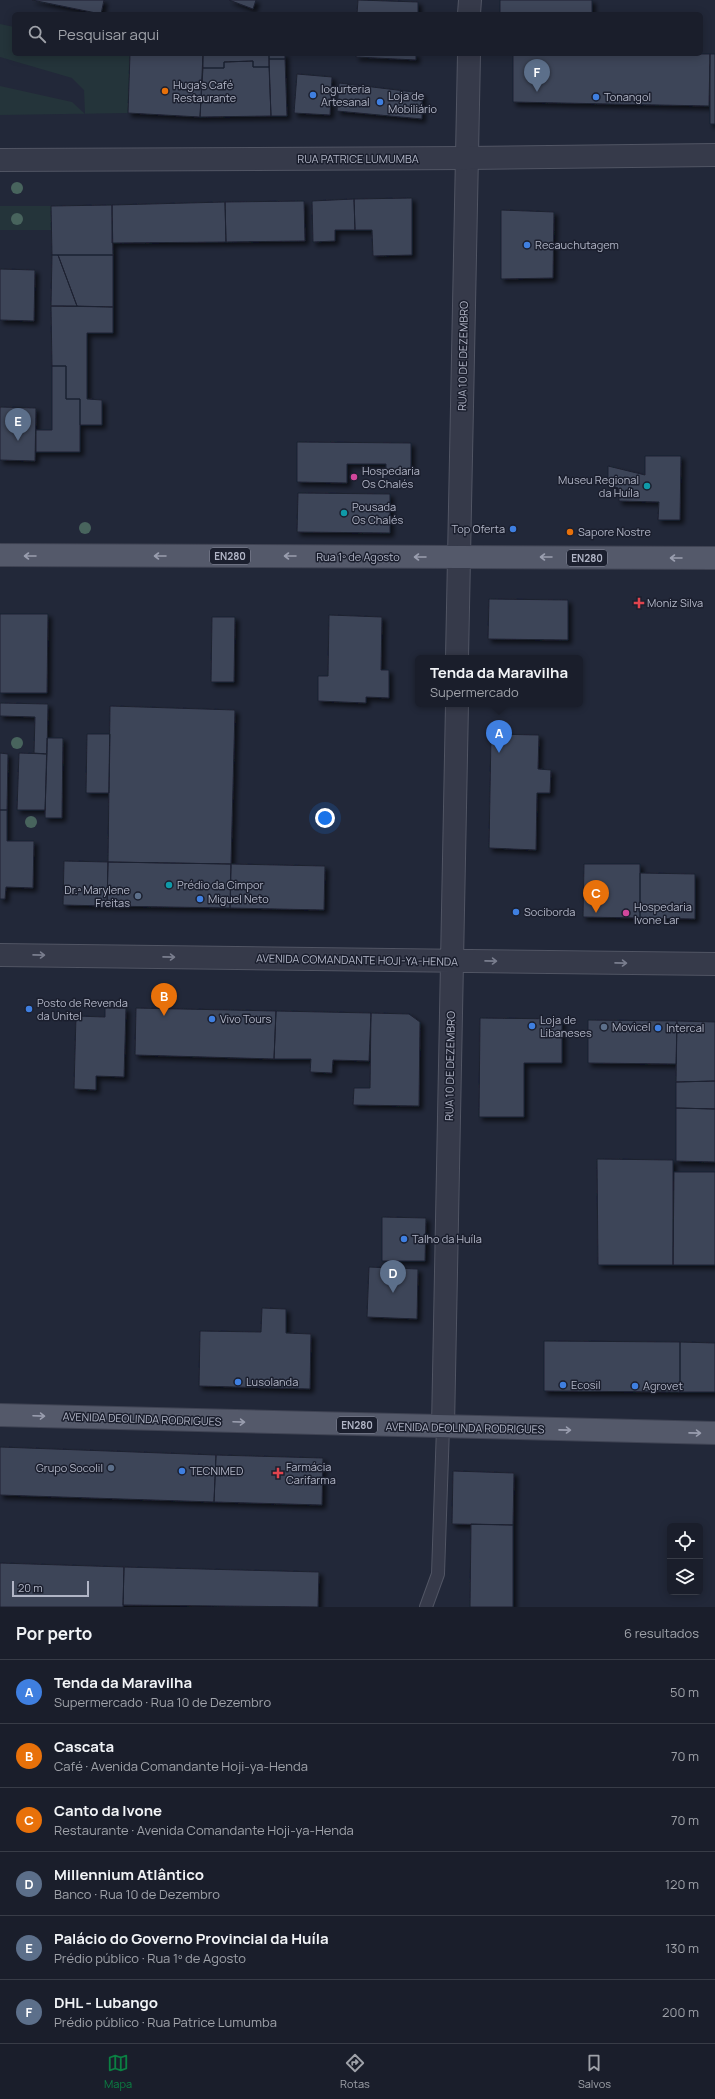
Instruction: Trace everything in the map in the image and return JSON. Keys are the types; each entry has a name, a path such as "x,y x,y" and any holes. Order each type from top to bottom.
{"main road":[{"name":"Rua 1º de Agosto","path":"0,555 715,558"},
{"name":"AVENIDA DEOLINDA RODRIGUES","path":"0,1415 715,1433"}],"street":[{"path":"469,12 470,0"},
{"name":"RUA 10 DE DEZEMBRO","path":"457,655 469,56"},
{"name":"RUA PATRICE LUMUMBA","path":"0,160 715,156"},
{"name":"RUA 10 DE DEZEMBRO","path":"444,1427 456,707"},
{"name":"AVENIDA COMANDANTE HOJI-YA-HENDA","path":"0,955 715,964"}],"lane":[{"path":"426,1607 438,1574 444,1427"}],"shaded area":[{"path":"0,24 12,27 12,56 130,56 128,113 85,114 84,90 72,78 0,57"},
{"path":"0,86 72,102 85,114 0,115"},
{"path":"0,206 51,206 51,230 0,230"}],"building":[{"path":"32,0 104,0 101,12 91,12"},
{"path":"229,0 256,0 253,9"},
{"path":"358,0 418,2 418,12 357,12"},
{"path":"500,0 592,0 592,12 500,12"},
{"path":"703,54 710,54 709,106 513,102 513,56 703,56"},
{"path":"710,54 715,54 715,124 710,124"},
{"name":"Huga's Café Restaurante","path":"130,56 203,56 200,117 128,113"},
{"path":"203,56 269,56 269,67 253,67 253,61 224,62 224,68 203,68"},
{"path":"269,56 285,56 285,59 269,59"},
{"path":"416,56 416,60 356,57"},
{"path":"269,59 285,59 287,116 271,116"},
{"path":"253,61 253,67 269,67 271,116 200,117 203,68 224,68 224,62"},
{"name":"Iogurteria Artesanal","path":"297,74 332,77 330,115 294,113"},
{"name":"Loja de Mobiliário","path":"339,83 422,93 422,119 337,111"},
{"path":"412,198 412,255 373,256 372,230 355,230 354,199"},
{"path":"354,199 355,230 335,230 335,241 313,242 312,201"},
{"path":"304,201 305,241 226,242 225,202"},
{"path":"225,202 226,242 112,243 112,205"},
{"path":"112,205 113,255 52,255 51,206"},
{"name":"Recauchutagem","path":"501,210 554,212 553,278 501,279"},
{"path":"52,255 58,255 77,306 51,306"},
{"path":"58,255 113,255 113,307 77,306"},
{"path":"0,269 35,270 34,321 0,320"},
{"path":"51,306 113,307 113,333 87,333 87,399 102,400 102,425 80,425 80,399 66,399 66,366 52,366"},
{"path":"52,366 66,366 66,399 80,399 80,452 36,452 36,430 52,430"},
{"path":"0,407 36,408 35,461 0,460"},
{"path":"297,442 411,443 411,471 386,470 386,464 347,464 347,483 297,482"},
{"name":"Museu Regional da Huíla","path":"645,456 681,456 680,520 658,520 659,502 619,501 618,488 608,484 608,466 645,475"},
{"name":"Pousada Os Chalés","path":"298,493 390,494 390,533 297,532"},
{"path":"489,599 568,600 568,640 488,639"},
{"path":"0,614 48,614 47,693 0,693"},
{"path":"329,615 382,617 381,670 389,670 389,698 366,697 366,703 318,701 318,676 328,676"},
{"path":"212,617 235,617 234,682 211,682"},
{"path":"0,703 48,704 47,754 34,753 35,717 0,716"},
{"path":"110,706 235,710 231,864 108,862"},
{"path":"87,734 110,734 109,793 86,793"},
{"path":"491,734 539,735 538,769 551,770 550,793 537,793 536,850 489,848"},
{"path":"47,738 63,738 62,818 45,818"},
{"path":"0,753 8,754 7,810 0,810"},
{"path":"19,753 47,754 45,810 17,810"},
{"path":"0,810 7,810 7,841 34,841 33,888 6,887 5,899 0,899"},
{"path":"64,861 108,862 107,906 63,905"},
{"name":"Prédio da Cimpor","path":"108,862 231,864 230,908 107,906"},
{"path":"231,864 325,866 324,910 230,908"},
{"path":"584,864 640,864 640,918 583,917"},
{"path":"640,873 695,874 695,919 640,918"},
{"path":"105,1008 126,1008 124,1077 96,1076 96,1090 74,1089 76,1016 105,1017"},
{"path":"136,1008 276,1011 274,1059 135,1055"},
{"path":"276,1011 371,1013 369,1061 333,1060 332,1073 310,1072 311,1059 274,1059"},
{"path":"371,1013 409,1014 420,1022 419,1106 353,1105 354,1088 370,1088"},
{"path":"480,1018 562,1019 562,1063 524,1063 524,1117 479,1117"},
{"path":"588,1020 677,1021 676,1064 588,1063"},
{"path":"677,1021 715,1022 715,1081 676,1082"},
{"path":"715,1081 715,1109 676,1108 676,1082"},
{"path":"676,1108 715,1109 715,1162 676,1161"},
{"path":"597,1159 673,1160 673,1265 598,1265"},
{"path":"674,1172 715,1172 715,1265 673,1265"},
{"name":"Talho da Huíla","path":"382,1217 426,1218 425,1261 382,1261"},
{"path":"369,1267 418,1269 417,1319 367,1317"},
{"path":"262,1308 286,1309 286,1333 311,1334 310,1389 199,1386 200,1331 261,1332"},
{"path":"544,1341 680,1342 680,1392 544,1391"},
{"path":"680,1342 715,1343 715,1392 680,1392"},
{"path":"0,1447 216,1455 214,1502 0,1495"},
{"path":"216,1455 323,1458 322,1505 214,1502"},
{"path":"453,1471 514,1473 513,1525 452,1524"},
{"path":"471,1524 513,1525 513,1607 470,1607"},
{"path":"0,1563 124,1567 123,1607 0,1607"},
{"path":"124,1567 319,1572 318,1607 123,1605"}],"place":[{"name":"Huga's Café Restaurante","path":"165,91"},
{"name":"DHL - Lubango","path":"537,92"},
{"name":"Iogurteria Artesanal","path":"313,95"},
{"name":"Tonangol","path":"596,97"},
{"name":"Loja de Mobiliário","path":"380,102"},
{"name":"Recauchutagem","path":"527,245"},
{"name":"Palácio do Governo Provincial da Huíla","path":"18,441"},
{"name":"Hospedaria Os Chalés","path":"354,477"},
{"name":"Museu Regional da Huíla","path":"647,486"},
{"name":"Pousada Os Chalés","path":"344,513"},
{"name":"Top Oferta","path":"513,529"},
{"name":"Sapore Nostre","path":"570,532"},
{"name":"Moniz Silva","path":"639,603"},
{"name":"Tenda da Maravilha","path":"499,753"},
{"name":"Prédio da Cimpor","path":"169,885"},
{"name":"Dr.ª Marylene Freitas","path":"138,896"},
{"name":"Miguel Neto","path":"200,899"},
{"name":"Sociborda","path":"516,912"},
{"name":"Canto da Ivone","path":"596,913"},
{"name":"Hospedaria Ivone Lar","path":"626,913"},
{"name":"Posto de Revenda da Unitel","path":"29,1009"},
{"name":"Cascata","path":"164,1016"},
{"name":"Vivo Tours","path":"212,1019"},
{"name":"Loja de Libaneses","path":"532,1026"},
{"name":"Movicel","path":"604,1027"},
{"name":"Intercal","path":"658,1028"},
{"name":"Talho da Huíla","path":"404,1239"},
{"name":"Millennium Atlântico","path":"393,1293"},
{"name":"Lusolanda","path":"238,1382"},
{"name":"Ecosil","path":"563,1385"},
{"name":"Agrovet","path":"635,1386"},
{"name":"Grupo Socolil","path":"111,1468"},
{"name":"TECNIMED","path":"182,1471"},
{"name":"Farmácia Carifarma","path":"278,1473"}]}
